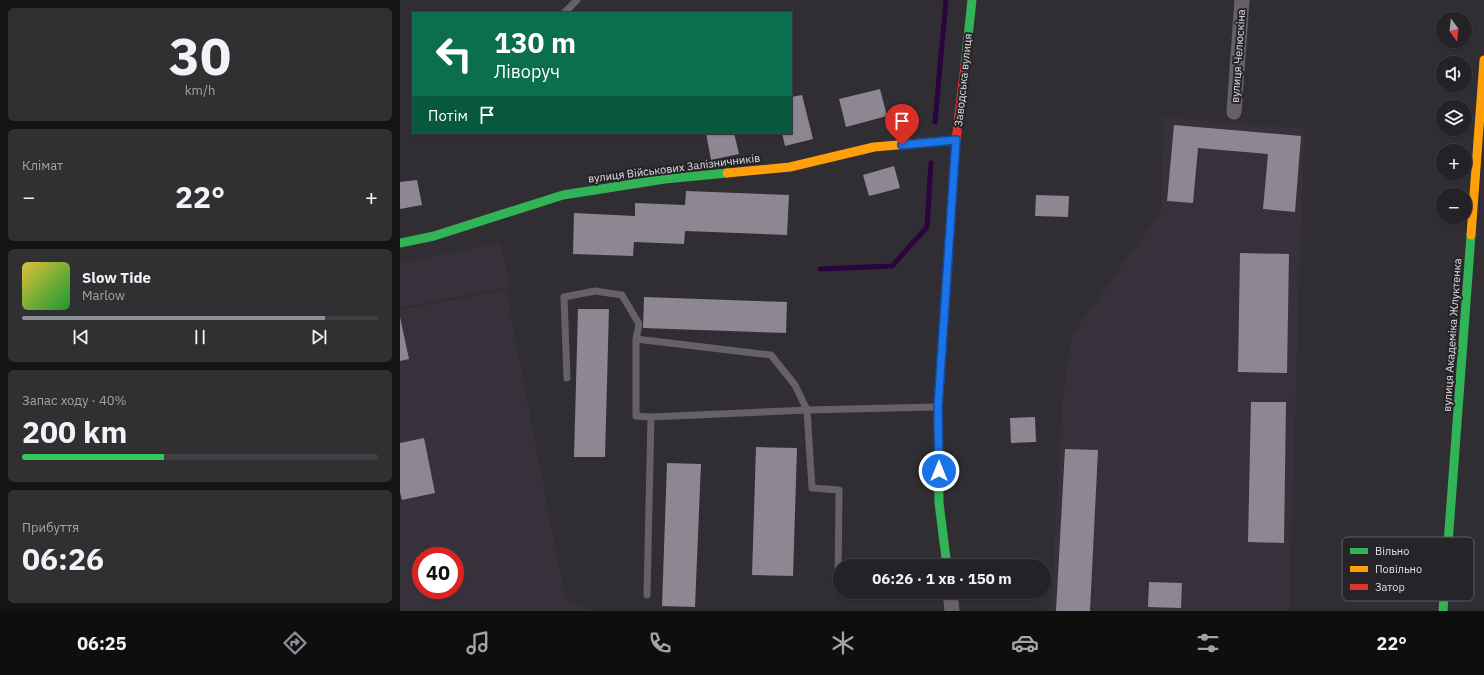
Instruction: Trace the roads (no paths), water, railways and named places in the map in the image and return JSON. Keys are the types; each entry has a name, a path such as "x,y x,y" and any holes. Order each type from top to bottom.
{"street":[{"name":"Заводська вулиця","path":"946,559 939,503 938,407 956,140 972,0"},
{"name":"вулиця Челюскіна","path":"1234,112 1242,0"},
{"name":"вулиця Академіка Жлуктенка","path":"1449,537 1484,60"},
{"name":"вулиця Військових Залізничників","path":"400,243 434,236 564,195 665,179 790,167 874,147 956,140"},
{"path":"951,599 952,611"},
{"name":"вулиця Академіка Жлуктенка","path":"1443,611 1444,601"}],"lane":[{"path":"565,12 577,0"},
{"path":"567,378 564,297 595,291 622,296 639,324 636,339 636,416 651,417 807,410 938,407"},
{"path":"636,339 772,355 795,385 807,410 812,488 839,490 838,559"},
{"path":"647,595 651,417"}],"waterway":[{"path":"935,122 946,0"},
{"path":"820,269 892,266 927,227 931,163"}]}
